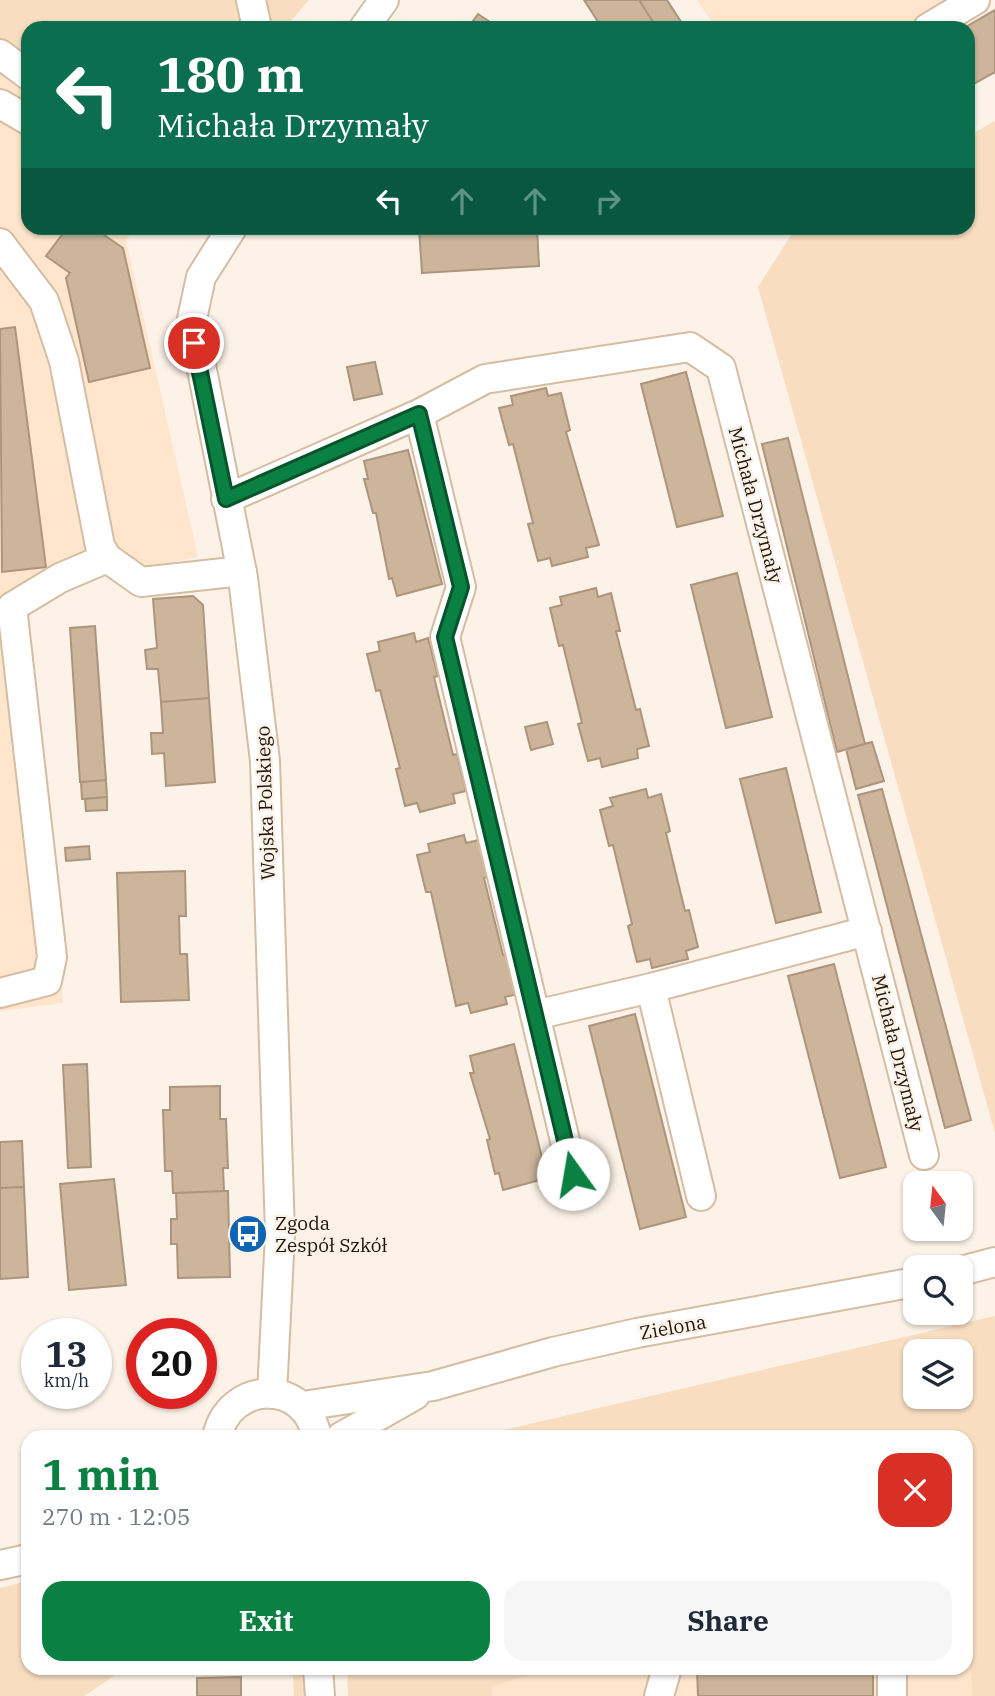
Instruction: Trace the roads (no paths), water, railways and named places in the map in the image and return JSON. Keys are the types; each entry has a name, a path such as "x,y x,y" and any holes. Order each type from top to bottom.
{"street":[{"path":"251,0 256,21"},
{"path":"368,21 384,0"},
{"path":"940,21 975,0"},
{"path":"0,54 21,70"},
{"path":"0,104 21,116"},
{"name":"Wojska Polskiego","path":"226,235 201,277 192,319 242,570 265,761 280,1234 272,1394"},
{"path":"0,243 44,301 64,361 100,546 107,558 141,582 242,570"},
{"name":"Michała Drzymały","path":"226,499 419,414 485,379 690,347 721,368 924,1155"},
{"path":"419,414 461,587 445,637 573,1174"},
{"path":"0,993 47,981 52,957 12,607 60,578 107,558"},
{"path":"535,1015 651,988 867,930"},
{"path":"651,988 701,1196"},
{"path":"973,1268 995,1262"},
{"name":"Zielona","path":"303,1406 433,1386 553,1352 637,1333 903,1284"},
{"name":"Zielona","path":"354,1430 433,1386"},
{"path":"218,1430 222,1419 231,1408 256,1395 272,1394 289,1396 303,1406 309,1412 315,1430"},
{"path":"0,1565 21,1560"},
{"path":"318,1675 320,1696"},
{"path":"659,1696 665,1675"},
{"path":"892,1675 892,1696"}],"place":[{"name":"Zgoda Zespół Szkół","path":"248,1234"}]}
